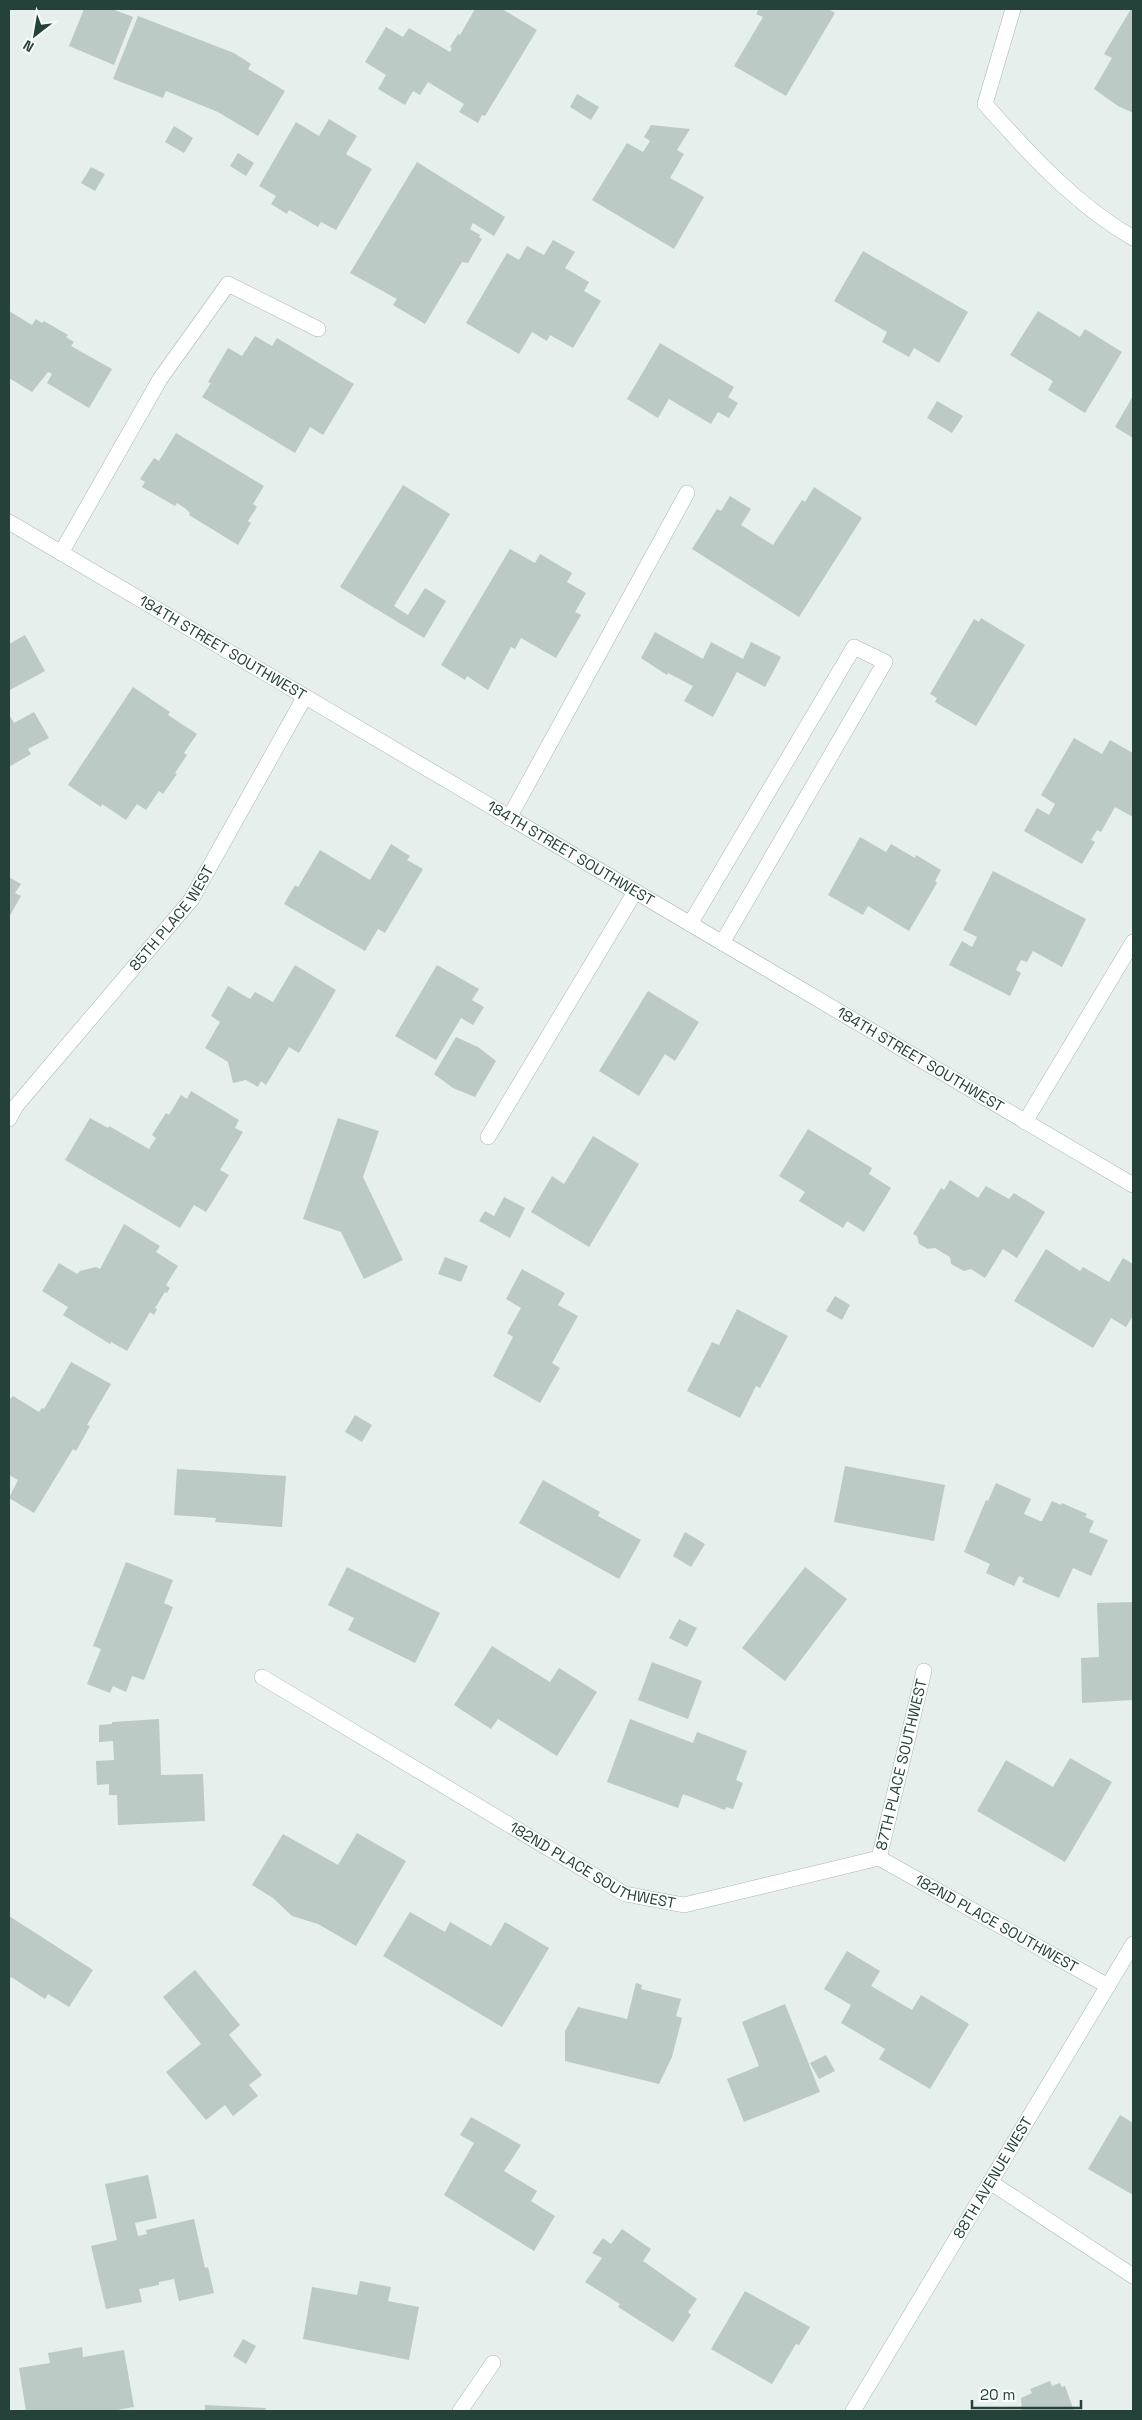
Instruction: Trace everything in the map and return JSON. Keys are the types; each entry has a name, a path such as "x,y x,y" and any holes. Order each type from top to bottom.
{"street":[{"path":"1013,9 985,104 1030,155 1102,220 1133,238"},
{"path":"61,553 160,379 228,284 318,329"},
{"path":"509,818 688,494"},
{"name":"184TH STREET SOUTHWEST","path":"9,522 304,698 1133,1185"},
{"path":"690,924 854,647 885,662 722,943"},
{"name":"85TH PLACE WEST","path":"9,1119 16,1106 191,900 304,698"},
{"path":"488,1137 635,892"},
{"path":"1026,1122 1133,942"},
{"name":"87TH PLACE SOUTHWEST","path":"879,1858 924,1671"},
{"name":"182ND PLACE SOUTHWEST","path":"262,1677 625,1894 684,1904 879,1858 1108,1986"},
{"name":"88TH AVENUE WEST","path":"853,2411 1133,1944"},
{"path":"990,2182 1133,2276"},
{"path":"460,2411 493,2363"}],"building":[{"path":"84,9 112,9 133,17 114,65 69,46"},
{"path":"475,9 502,9 537,30 485,116 482,115 478,123 459,112 464,104 428,82 420,95 413,91 405,105 378,89 386,75 365,62 386,27 403,37 409,28 450,52 452,48 450,47 458,34 460,35"},
{"path":"759,9 828,9 835,13 786,96 734,66 763,17 756,14"},
{"path":"1131,9 1133,9 1133,113 1118,106 1094,89 1112,58 1104,54"},
{"path":"138,16 234,53 251,64 248,69 285,91 258,136 218,112 166,91 163,98 113,79"},
{"path":"577,94 599,107 591,120 570,107"},
{"path":"329,119 357,136 346,154 372,169 336,230 321,222 318,227 289,210 287,214 271,204 276,196 259,186 296,122 319,136"},
{"path":"651,125 690,129 677,150 684,154 670,178 704,197 674,249 592,200 627,143 643,152 650,141 644,137"},
{"path":"174,126 193,138 184,153 165,142"},
{"path":"238,153 254,163 246,176 230,166"},
{"path":"417,162 505,217 494,236 473,223 470,229 480,235 479,237 482,239 468,263 462,262 425,324 393,305 397,299 350,273"},
{"path":"91,167 105,174 95,191 81,183"},
{"path":"553,240 575,252 565,268 589,282 584,291 601,301 573,348 550,335 547,341 532,332 519,354 466,323 507,253 519,260 527,246 544,255"},
{"path":"863,251 968,312 939,363 914,348 909,357 882,342 887,332 834,301"},
{"path":"9,311 32,325 36,319 42,323 44,321 68,335 66,337 74,342 71,346 112,369 89,408 47,383 52,374 48,372 32,392 9,378"},
{"path":"1038,311 1080,337 1085,329 1122,352 1085,413 1048,390 1053,381 1010,355"},
{"path":"255,336 272,346 277,338 354,384 323,435 310,427 295,453 202,397 211,383 208,382 228,348 242,356"},
{"path":"660,343 734,387 728,397 738,403 729,418 718,412 711,424 669,399 658,418 627,399"},
{"path":"1133,396 1133,438 1115,427"},
{"path":"937,401 963,416 952,433 927,418"},
{"path":"176,433 264,486 253,504 257,507 248,521 251,523 238,545 189,515 190,513 186,509 177,503 175,506 142,487 145,482 140,479 154,458 159,461"},
{"path":"403,485 450,514 394,606 408,615 425,588 446,601 424,638 340,587"},
{"path":"814,487 862,518 799,617 692,549 717,509 721,511 730,496 751,509 741,525 773,545 802,500 805,502"},
{"path":"510,549 535,563 540,554 572,573 567,582 586,593 575,612 581,615 556,658 521,638 515,649 511,647 488,690 467,676 465,680 441,665"},
{"path":"981,618 1025,645 976,726 935,702 937,698 930,694 974,619 979,622"},
{"path":"655,632 703,659 711,642 743,659 751,642 781,657 765,687 737,672 713,717 684,701 693,686 668,673 667,675 641,658"},
{"path":"25,635 45,671 10,690 9,644"},
{"path":"133,687 170,712 168,715 197,734 184,753 187,755 175,773 177,774 163,794 159,791 146,810 137,804 126,820 102,804 101,807 68,785"},
{"path":"34,712 49,738 28,749 31,754 9,767 9,714 14,723"},
{"path":"1074,738 1102,754 1110,740 1133,753 1133,817 1115,807 1101,832 1097,830 1091,840 1095,842 1082,864 1024,831 1037,808 1049,815 1055,804 1041,795"},
{"path":"860,837 886,852 891,844 915,858 916,855 941,870 935,881 937,883 909,931 868,906 863,915 828,895"},
{"path":"391,844 410,856 407,860 423,869 385,933 378,929 365,951 284,904 295,885 298,887 320,850 370,880"},
{"path":"993,871 1086,919 1062,967 1033,951 1027,962 1021,960 1016,970 1021,973 1010,996 949,965 962,941 972,947 977,937 963,930"},
{"path":"9,877 21,884 15,893 21,896 9,917"},
{"path":"295,965 336,990 299,1053 289,1047 266,1085 261,1081 258,1087 246,1080 233,1083 228,1062 205,1048 220,1022 211,1016 228,986 250,999 255,992 273,1002"},
{"path":"437,965 479,989 472,1000 484,1007 473,1025 461,1018 436,1060 395,1036"},
{"path":"648,991 699,1022 675,1061 665,1054 639,1096 599,1071"},
{"path":"456,1037 478,1047 496,1061 475,1097 453,1088 434,1074"},
{"path":"191,1091 239,1120 235,1128 243,1132 220,1170 229,1175 206,1212 194,1205 180,1228 65,1160 90,1118 108,1128 109,1126 149,1149 156,1138 152,1135 166,1113 169,1115 181,1095 187,1099"},
{"path":"338,1118 379,1131 363,1177 403,1260 364,1279 341,1232 303,1219"},
{"path":"808,1129 872,1168 869,1174 891,1188 864,1232 847,1221 843,1228 799,1201 805,1192 779,1176"},
{"path":"593,1136 639,1164 589,1247 531,1212 552,1176 564,1184"},
{"path":"950,1180 978,1198 986,1186 1009,1199 1014,1193 1045,1212 1017,1258 1003,1249 985,1278 971,1269 964,1271 951,1264 950,1257 935,1248 928,1249 919,1244 917,1236 913,1234 941,1188 944,1190"},
{"path":"504,1197 525,1208 510,1238 479,1221 485,1211 494,1216"},
{"path":"124,1224 160,1246 156,1252 178,1266 166,1285 170,1288 167,1293 165,1292 155,1308 157,1309 154,1315 150,1312 127,1351 111,1342 110,1344 63,1315 68,1307 42,1291 59,1263 77,1274 80,1271 96,1267 100,1269"},
{"path":"1046,1249 1080,1271 1083,1267 1109,1282 1123,1258 1133,1264 1133,1316 1126,1327 1111,1318 1093,1348 1014,1301"},
{"path":"445,1257 468,1266 461,1282 438,1274"},
{"path":"522,1269 565,1293 558,1305 578,1316 552,1363 560,1368 540,1403 493,1376 513,1337 507,1333 521,1308 506,1299"},
{"path":"835,1296 850,1305 842,1320 826,1311"},
{"path":"737,1309 788,1336 760,1388 756,1386 740,1418 687,1391 712,1342 719,1345"},
{"path":"71,1362 111,1384 87,1425 90,1426 76,1451 73,1449 34,1513 9,1498 18,1480 9,1475 9,1400 13,1396 39,1412 42,1408 44,1409"},
{"path":"355,1415 372,1425 362,1442 345,1432"},
{"path":"845,1466 945,1485 934,1541 834,1522"},
{"path":"177,1469 286,1476 282,1527 215,1522 216,1518 174,1515"},
{"path":"543,1480 600,1512 598,1516 641,1540 619,1579 519,1523"},
{"path":"996,1483 1031,1499 1024,1514 1040,1521 1042,1521 1052,1501 1061,1505 1062,1503 1087,1514 1085,1517 1094,1521 1089,1532 1108,1540 1091,1576 1073,1568 1059,1598 1022,1582 1024,1578 1019,1576 1014,1586 986,1573 990,1564 964,1552 986,1500 988,1501"},
{"path":"685,1532 705,1544 691,1567 673,1556"},
{"path":"126,1562 173,1580 164,1603 173,1607 144,1680 132,1676 126,1692 113,1686 110,1693 87,1684 101,1649 93,1646"},
{"path":"347,1567 440,1613 415,1663 348,1630 354,1618 328,1605"},
{"path":"805,1567 847,1599 785,1681 742,1648"},
{"path":"1133,1602 1133,1700 1082,1703 1081,1658 1099,1657 1097,1603"},
{"path":"679,1619 697,1628 687,1647 669,1638"},
{"path":"492,1646 550,1682 559,1668 597,1692 557,1756 498,1719 491,1729 454,1705"},
{"path":"652,1662 702,1681 688,1719 638,1700"},
{"path":"159,1719 161,1775 203,1774 205,1821 118,1825 117,1795 109,1795 109,1784 97,1785 96,1761 114,1760 113,1741 99,1742 99,1725 112,1724 112,1722"},
{"path":"630,1719 693,1743 697,1732 747,1751 736,1780 743,1783 733,1809 726,1807 725,1810 683,1794 678,1808 607,1782"},
{"path":"1070,1758 1112,1782 1065,1862 977,1811 1006,1760 1053,1787"},
{"path":"357,1833 406,1861 356,1946 318,1924 292,1916 273,1898 252,1885 283,1834 338,1865"},
{"path":"410,1912 445,1932 450,1922 491,1946 505,1922 549,1948 502,2027 383,1956"},
{"path":"9,1916 93,1970 69,2007 48,1994 45,1999 11,1977 9,1981"},
{"path":"847,1951 880,1971 871,1986 912,2010 921,1995 969,2024 930,2089 879,2059 885,2049 841,2023 851,2005 824,1989"},
{"path":"195,1970 240,2025 229,2035 262,2075 249,2085 258,2096 233,2116 225,2105 206,2120 166,2072 201,2044 163,1997"},
{"path":"636,1983 642,1985 641,1989 681,1999 676,2016 682,2018 672,2057 659,2084 565,2061 565,2031 578,2007 627,2019"},
{"path":"785,2004 820,2092 744,2122 727,2079 759,2066 742,2022"},
{"path":"826,2055 835,2071 819,2079 810,2063"},
{"path":"1120,2115 1133,2123 1133,2195 1088,2169"},
{"path":"471,2117 521,2145 504,2171 537,2191 531,2201 555,2216 534,2251 444,2195 474,2143 460,2135"},
{"path":"148,2175 157,2218 135,2223 138,2236 147,2234 146,2230 194,2219 205,2268 208,2267 214,2293 179,2301 174,2279 159,2282 159,2285 139,2289 142,2302 106,2309 91,2246 117,2240 105,2184"},
{"path":"622,2229 651,2249 643,2261 697,2299 688,2312 691,2315 673,2342 618,2307 620,2304 585,2282 602,2258 592,2253 603,2238 611,2244"},
{"path":"360,2281 391,2287 388,2301 419,2307 409,2360 303,2339 312,2287 357,2295"},
{"path":"745,2291 810,2327 799,2345 796,2344 772,2384 711,2349"},
{"path":"243,2339 256,2346 246,2364 233,2356"},
{"path":"82,2347 83,2357 124,2350 134,2407 112,2411 26,2411 19,2368 50,2363 48,2353"},
{"path":"1050,2381 1052,2386 1060,2383 1062,2387 1065,2386 1074,2411 1022,2411 1021,2398 1032,2393 1030,2389"},
{"path":"205,2405 266,2408 265,2411 205,2411"}]}
